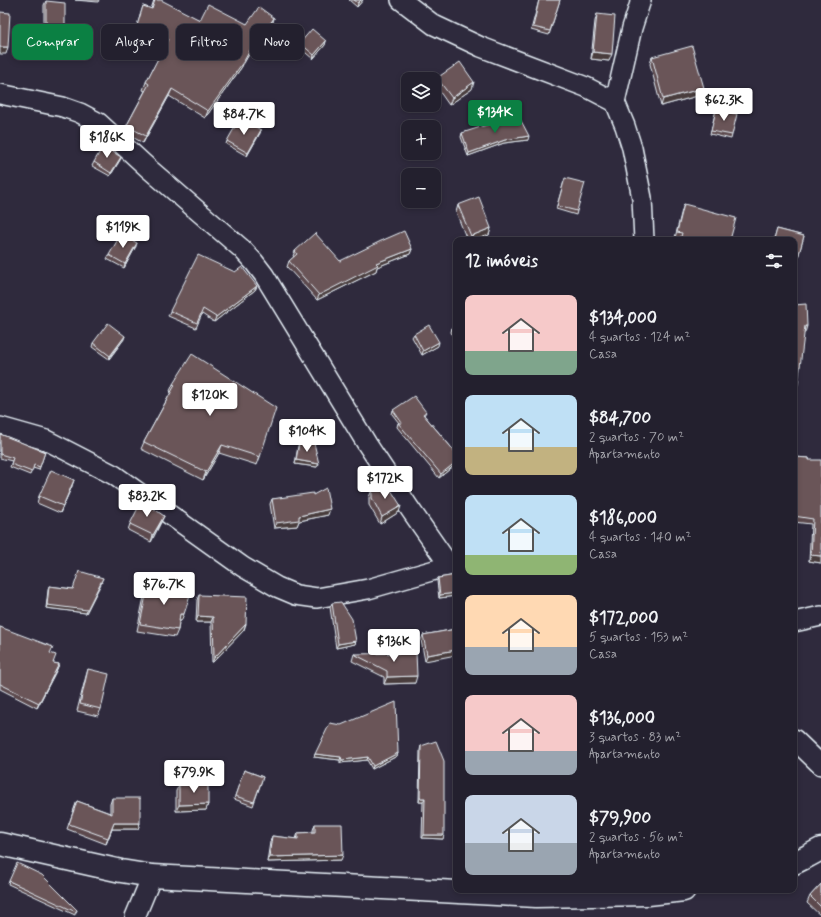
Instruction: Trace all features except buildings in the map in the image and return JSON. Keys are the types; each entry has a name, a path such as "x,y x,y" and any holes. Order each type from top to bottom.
{"street":[{"path":"400,0 434,25 474,44 586,87 615,102"},
{"path":"641,0 632,28 615,102 632,148 642,198 644,237"},
{"path":"0,94 62,107 80,113 99,123 148,168 242,249 264,275 367,444 410,509 453,564 368,589 317,598 296,596 243,568 114,475 46,440 0,427"},
{"path":"797,621 821,616"},
{"path":"797,742 821,765"},
{"path":"0,844 121,871 152,876 453,892"},
{"path":"797,861 821,849"},
{"path":"135,917 152,876"},
{"path":"478,893 536,896 657,893"}]}
